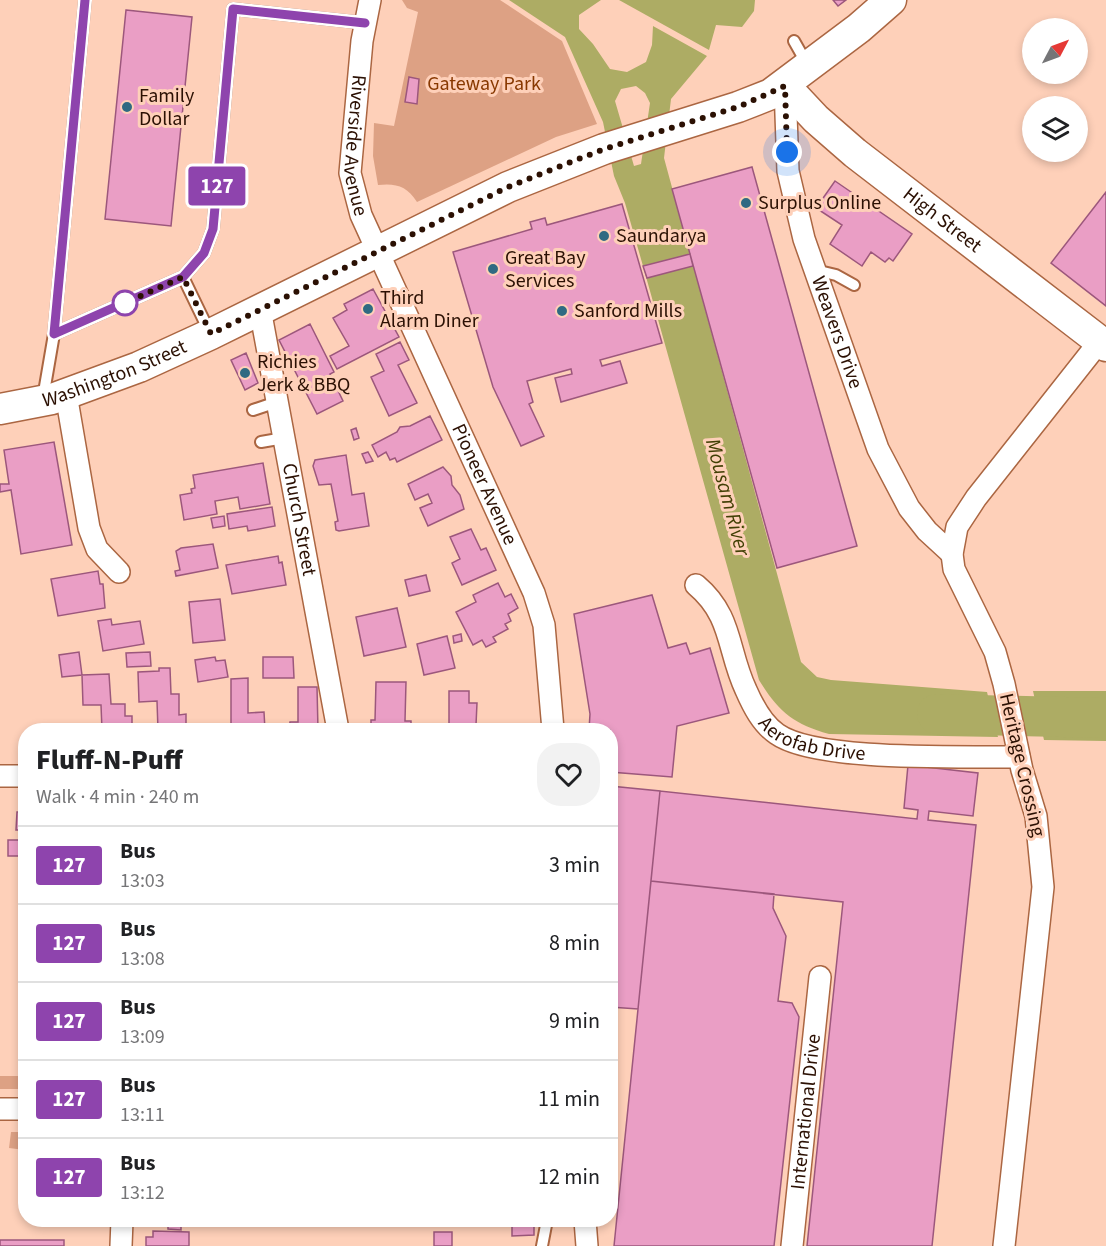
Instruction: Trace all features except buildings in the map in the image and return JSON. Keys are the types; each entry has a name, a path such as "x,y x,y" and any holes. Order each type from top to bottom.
{"street":[{"name":"Riverside Avenue","path":"370,0 365,23 350,173 361,215 379,250"},
{"name":"Washington Street","path":"0,409 54,398 139,367 211,334 508,187 604,149 738,107 785,86 891,0"},
{"name":"Weavers Drive","path":"785,86 788,171 804,239 878,449 909,508 927,531 952,554"},
{"name":"High Street","path":"785,86 816,119 855,153 1103,344"},
{"name":"Pioneer Avenue","path":"379,250 534,593 544,626 552,723"},
{"name":"Church Street","path":"260,309 337,723"},
{"name":"Heritage Crossing","path":"1004,1246 1043,887 1040,837 995,652 954,569 952,554 957,527 976,498 1103,344"},
{"path":"54,398 89,528 97,549 119,572"},
{"name":"Aerofab Drive","path":"696,585 717,606 741,680 755,710 775,734 794,744 817,750 867,753 1018,751"},
{"path":"0,776 18,776"},
{"name":"International Drive","path":"792,1246 820,977"},
{"path":"0,1109 18,1109"},
{"path":"121,1246 122,1227"},
{"path":"586,1227 587,1246"}],"lane":[{"path":"54,398 54,334 85,0"},
{"path":"54,334 183,277 204,253 213,229 233,9 365,23"},
{"path":"794,41 809,68"},
{"path":"815,270 836,274 854,285"},
{"path":"183,277 211,334"},
{"path":"253,410 277,402"},
{"path":"261,442 284,438"},
{"path":"542,1246 546,1227"}],"green space":[{"name":"Gateway Park","path":"402,0 500,0 562,41 597,124 556,137 417,202 405,189 378,185 373,156 374,123 394,126 418,12 407,8"},
{"path":"0,1076 18,1076 18,1089 0,1089"},
{"path":"11,1132 18,1132 18,1149 9,1148"}],"water":[{"path":"509,0 601,0 579,15 579,29 593,44 610,69 627,72 646,62 652,45 653,26 707,56 671,99 664,158 801,662 817,677 831,680 987,692 998,737 829,734 806,726 788,715 773,700 759,680 625,203 614,176 603,122 565,37","holes":["636,86 645,93 650,103 641,164 634,166 615,101 621,89"]},
{"path":"619,0 755,0 754,11 742,27 716,25 709,50"},
{"path":"1033,691 1106,691 1106,741 1044,740"}],"waterway":[{"name":"Mousam River","path":"937,714 1106,718"}],"bus line":[{"name":"127","path":"85,0 54,334 183,277 204,253 213,229 233,9 365,23"}],"place":[{"name":"Family Dollar","path":"127,107"},
{"name":"Surplus Online","path":"746,203"},
{"name":"Saundarya","path":"604,236"},
{"name":"Great Bay Services","path":"493,269"},
{"name":"Third Alarm Diner","path":"368,309"},
{"name":"Sanford Mills","path":"562,311"},
{"name":"Richies Jerk & BBQ","path":"245,373"}],"route":[{"path":"125,303 118,306 183,277 211,334 508,187 604,149 738,107 785,86 787,152"}]}
